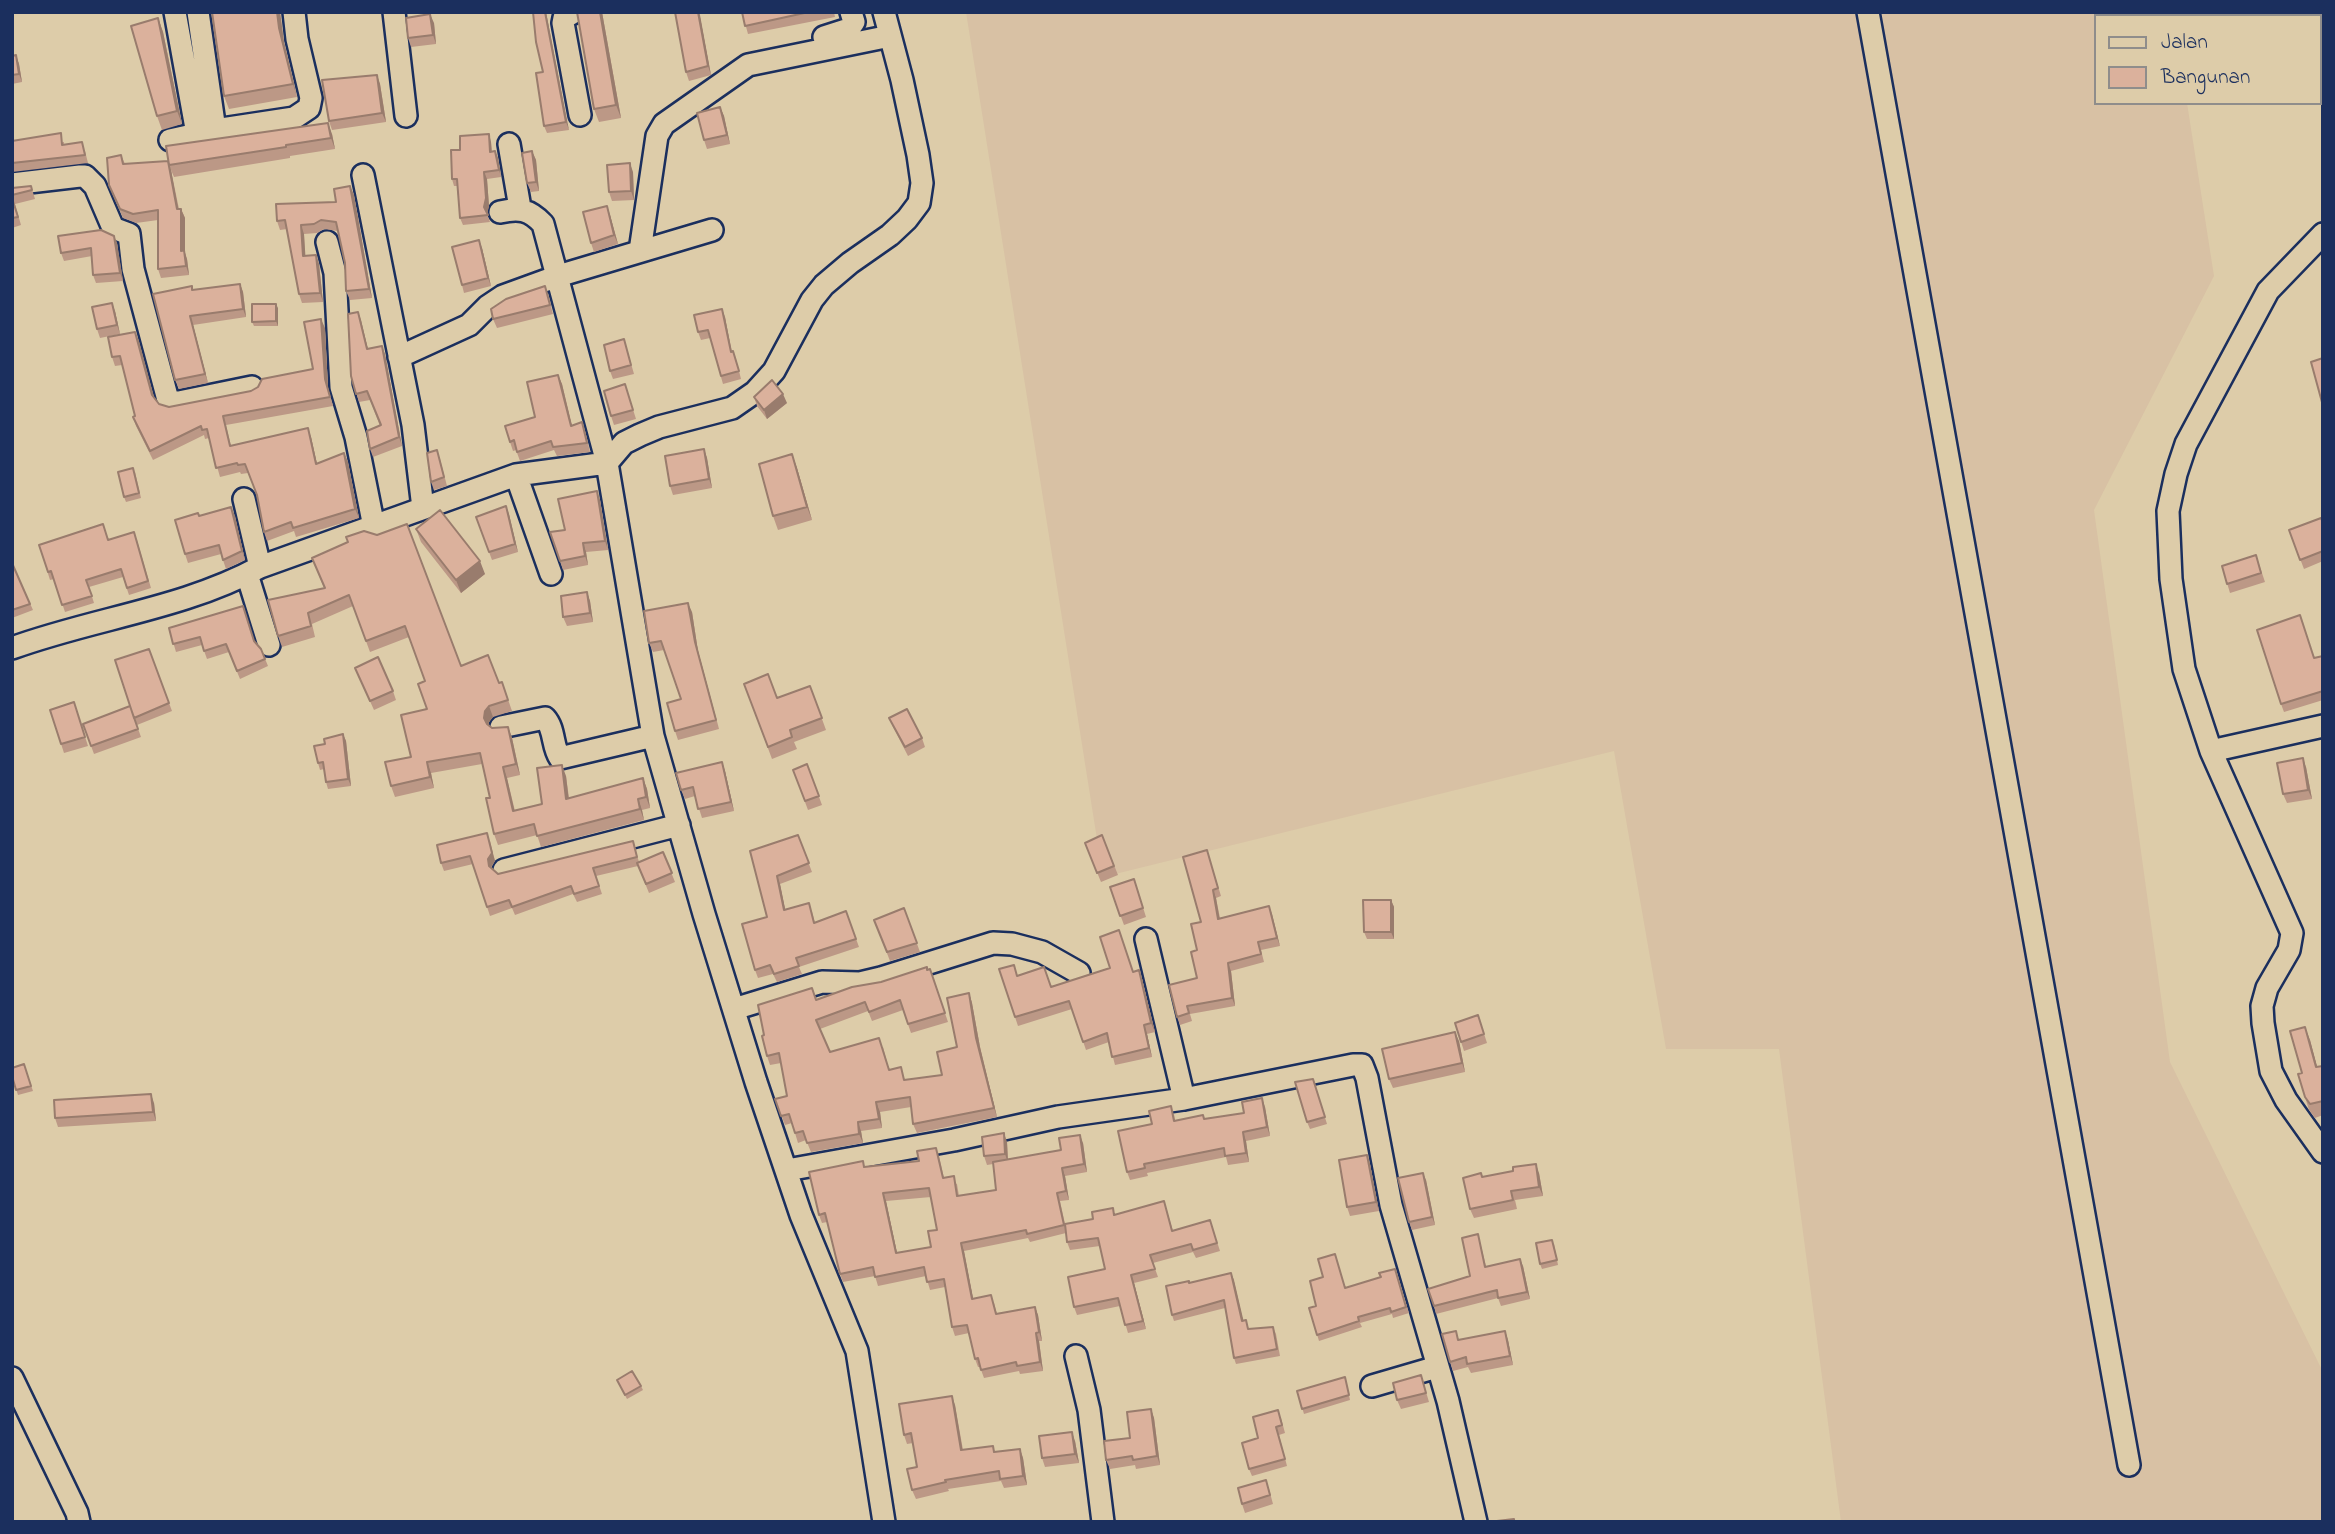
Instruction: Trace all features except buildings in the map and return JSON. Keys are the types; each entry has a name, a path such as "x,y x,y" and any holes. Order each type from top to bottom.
{"street":[{"path":"175,12 206,132"},
{"path":"198,12 206,132"},
{"path":"170,140 294,118 309,108 311,98 297,40 294,12"},
{"path":"394,12 406,116"},
{"path":"574,12 564,18 563,23 580,115"},
{"path":"807,51 806,45 811,40 849,29 855,22 851,12"},
{"path":"12,648 170,604 516,475 607,463 624,443 640,435 659,427 732,408 755,391 774,371 812,300 824,285 891,235 919,203 922,183 918,155 884,12"},
{"path":"1868,12 2129,1465"},
{"path":"640,251 657,136 664,124 748,65 890,36"},
{"path":"509,144 510,210 534,215 542,224 607,463 653,736 734,1009 801,1215 857,1351 884,1522"},
{"path":"363,175 414,425 424,508"},
{"path":"12,184 85,176 95,186 113,228 130,234 133,269 168,400 172,403 179,402 252,387"},
{"path":"399,357 469,325 488,306 503,296 558,276 712,230"},
{"path":"2323,234 2268,291 2186,443 2168,510 2171,579 2184,668 2211,751 2292,933 2289,950 2267,988 2262,1006 2271,1071 2286,1100 2323,1152"},
{"path":"327,242 335,273 341,387 356,437 374,527"},
{"path":"516,475 551,574"},
{"path":"244,499 254,571 269,645"},
{"path":"501,727 545,718 560,758 653,736"},
{"path":"2211,751 2323,726"},
{"path":"504,870 679,825"},
{"path":"1146,939 1184,1099"},
{"path":"734,1009 822,982 860,983 881,978 993,943 1012,944 1042,952 1079,973"},
{"path":"787,1170 954,1140 1058,1117 1184,1099 1353,1065 1362,1066 1367,1079 1391,1205 1448,1401 1476,1522"},
{"path":"1076,1356 1089,1410 1103,1522"},
{"path":"1373,1386 1437,1367"},
{"path":"12,1378 72,1501 79,1522"}],"shaded area":[{"path":"966,12 2173,12 2094,14 2094,105 2187,105 2214,276 2094,510 2170,1062 2323,1372 2323,1522 1841,1522 1779,1049 1666,1049 1614,751 1103,877"}]}
